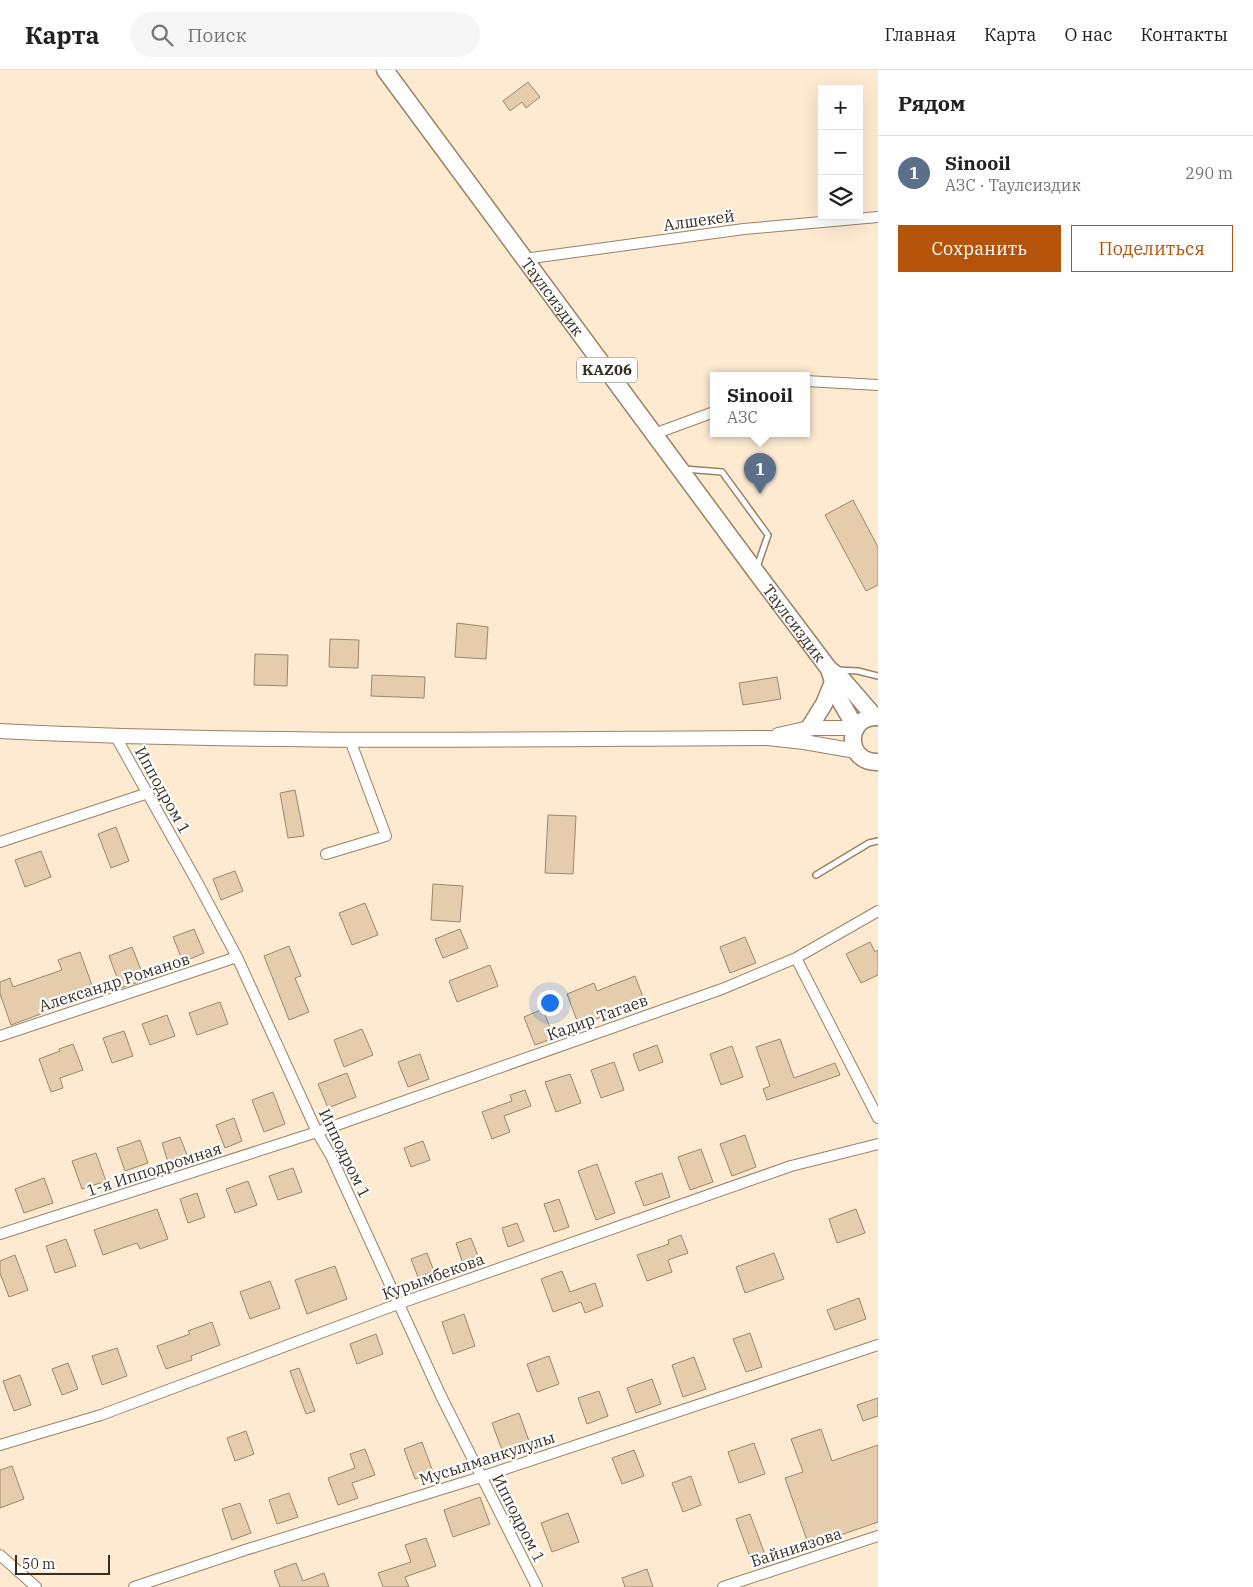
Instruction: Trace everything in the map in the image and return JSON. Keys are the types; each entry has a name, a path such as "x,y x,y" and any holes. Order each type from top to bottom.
{"main road":[{"name":"Таулсиздик","path":"385,70 831,676 838,697 856,728"},
{"name":"Таулсиздик","path":"831,676 843,680 877,717"},
{"path":"809,728 824,704 831,676"},
{"path":"856,751 853,740 856,728 864,720 877,717"},
{"path":"768,738 809,728 856,728"},
{"path":"0,731 116,737 350,740 768,738 856,751 865,759 877,763"}],"street":[{"name":"Алшекей","path":"524,259 744,229 878,217"},
{"path":"810,381 878,385"},
{"path":"654,434 710,413"},
{"name":"Ипподром 1","path":"116,737 237,957 441,1396 537,1587"},
{"path":"326,854 386,836 350,740"},
{"path":"0,842 148,793"},
{"name":"Кадир Тагаев","path":"317,1132 722,989 796,958 878,911"},
{"name":"Александр Романов","path":"0,1036 237,957"},
{"path":"796,958 878,1118"},
{"name":"1-я Ипподромная","path":"0,1234 317,1132"},
{"name":"Курымбекова","path":"0,1445 102,1415 398,1304 791,1166 878,1144"},
{"name":"Мусылманкулулы","path":"134,1587 245,1550 481,1477 878,1345"},
{"name":"Байниязова","path":"723,1587 878,1536"},
{"path":"0,1555 36,1587"}],"lane":[{"path":"680,469 722,472 768,535 756,572"},
{"path":"831,676 858,671 878,676"},
{"path":"816,875 869,844 878,841"}],"building":[{"path":"528,82 540,97 526,108 522,102 510,111 503,101"},
{"path":"853,500 878,547 878,585 866,591 825,515"},
{"path":"457,623 488,627 486,659 455,657"},
{"path":"330,639 359,640 358,668 329,667"},
{"path":"255,654 288,655 287,686 254,685"},
{"path":"372,675 425,677 424,698 371,696"},
{"path":"777,677 781,699 743,705 739,683"},
{"path":"295,790 304,836 288,838 280,793"},
{"path":"548,815 576,816 573,874 545,873"},
{"path":"116,827 129,861 111,868 98,834"},
{"path":"41,851 51,877 25,887 15,860"},
{"path":"235,871 243,891 221,900 213,879"},
{"path":"433,884 463,886 460,922 431,920"},
{"path":"365,903 378,935 352,945 339,913"},
{"path":"194,929 204,953 183,962 173,937"},
{"path":"460,929 468,948 443,958 435,939"},
{"path":"745,937 756,963 730,973 720,947"},
{"path":"870,942 875,952 878,950 878,975 861,983 846,954"},
{"path":"289,946 301,976 295,978 309,1012 289,1020 264,956"},
{"path":"132,947 145,980 121,988 109,956"},
{"path":"80,952 93,988 55,1002 57,1008 11,1025 0,994 0,982 10,978 13,987 62,970 58,960"},
{"path":"490,965 498,986 457,1002 449,981"},
{"path":"635,976 646,1005 623,1014 621,1009 579,1026 567,994 594,983 597,991"},
{"path":"220,1002 228,1024 197,1035 189,1013"},
{"path":"543,1009 554,1038 535,1045 524,1017"},
{"path":"167,1015 175,1036 150,1045 142,1024"},
{"path":"362,1029 373,1055 344,1067 334,1040"},
{"path":"124,1031 133,1056 112,1063 103,1038"},
{"path":"780,1039 794,1078 835,1063 840,1075 767,1100 763,1089 770,1086 756,1047"},
{"path":"73,1044 83,1070 60,1078 63,1088 51,1092 39,1059"},
{"path":"657,1045 663,1062 639,1071 633,1054"},
{"path":"732,1046 743,1077 721,1085 710,1054"},
{"path":"420,1054 429,1079 408,1087 398,1062"},
{"path":"614,1062 624,1090 601,1098 591,1070"},
{"path":"347,1073 356,1097 328,1108 318,1084"},
{"path":"570,1074 581,1103 556,1112 545,1082"},
{"path":"525,1090 531,1106 504,1116 510,1132 492,1139 482,1112 512,1101 510,1095"},
{"path":"273,1092 285,1124 264,1132 252,1100"},
{"path":"234,1118 242,1141 225,1148 216,1125"},
{"path":"745,1135 756,1167 732,1176 720,1144"},
{"path":"180,1137 187,1155 168,1162 162,1143"},
{"path":"140,1140 148,1163 125,1171 117,1148"},
{"path":"423,1141 430,1160 411,1167 404,1148"},
{"path":"701,1149 713,1182 690,1190 678,1157"},
{"path":"96,1153 106,1181 82,1189 72,1161"},
{"path":"597,1164 615,1213 596,1220 578,1171"},
{"path":"293,1168 302,1192 278,1200 269,1176"},
{"path":"662,1173 670,1197 644,1206 635,1182"},
{"path":"44,1178 53,1203 24,1213 15,1189"},
{"path":"248,1181 257,1205 235,1213 226,1189"},
{"path":"197,1193 205,1217 188,1223 180,1199"},
{"path":"559,1199 569,1227 554,1232 544,1204"},
{"path":"157,1209 168,1239 140,1249 137,1243 103,1255 94,1230"},
{"path":"856,1209 865,1233 837,1243 829,1219"},
{"path":"517,1223 524,1241 508,1247 502,1228"},
{"path":"681,1235 688,1253 668,1260 672,1272 647,1281 637,1255 669,1244 668,1240"},
{"path":"471,1238 478,1256 462,1261 456,1243"},
{"path":"66,1239 76,1266 55,1273 46,1246"},
{"path":"427,1253 434,1271 418,1277 411,1259"},
{"path":"774,1253 784,1279 745,1293 736,1267"},
{"path":"15,1255 28,1290 9,1297 0,1273 0,1261"},
{"path":"335,1266 347,1299 307,1314 295,1280"},
{"path":"562,1271 570,1292 595,1283 603,1306 585,1313 581,1302 553,1312 541,1279"},
{"path":"270,1281 280,1308 250,1319 240,1292"},
{"path":"859,1298 866,1319 835,1330 827,1310"},
{"path":"464,1314 475,1346 453,1354 442,1322"},
{"path":"212,1322 220,1345 191,1356 192,1360 166,1369 157,1346 190,1334 188,1331"},
{"path":"750,1333 762,1367 746,1372 733,1339"},
{"path":"376,1334 383,1354 357,1364 350,1344"},
{"path":"117,1348 127,1376 102,1385 92,1356"},
{"path":"549,1356 559,1384 537,1392 527,1364"},
{"path":"694,1357 706,1389 683,1397 672,1365"},
{"path":"68,1363 78,1389 62,1395 52,1369"},
{"path":"299,1368 315,1411 306,1414 290,1371"},
{"path":"20,1375 31,1405 14,1411 3,1381"},
{"path":"652,1379 661,1404 636,1413 627,1388"},
{"path":"599,1391 608,1416 587,1424 578,1398"},
{"path":"878,1398 878,1416 863,1421 857,1405"},
{"path":"519,1413 529,1441 502,1450 492,1423"},
{"path":"821,1429 832,1461 878,1445 878,1522 809,1546 785,1478 803,1472 791,1439"},
{"path":"246,1431 254,1454 235,1461 227,1438"},
{"path":"422,1442 433,1472 415,1479 404,1449"},
{"path":"754,1443 765,1474 739,1483 728,1452"},
{"path":"365,1449 375,1475 352,1483 358,1498 338,1505 328,1478 355,1468 350,1454"},
{"path":"634,1450 644,1476 622,1484 612,1458"},
{"path":"12,1466 24,1499 0,1508 0,1470"},
{"path":"691,1476 701,1505 683,1512 672,1483"},
{"path":"289,1493 298,1517 277,1524 269,1500"},
{"path":"480,1497 490,1524 453,1537 444,1510"},
{"path":"240,1503 251,1533 232,1540 222,1509"},
{"path":"568,1513 579,1542 552,1552 541,1523"},
{"path":"750,1514 768,1563 754,1568 736,1519"},
{"path":"426,1538 436,1566 405,1577 409,1587 383,1587 378,1573 411,1562 405,1545"},
{"path":"296,1563 303,1581 324,1573 329,1587 280,1587 274,1571"},
{"path":"647,1569 653,1587 625,1587 622,1578"}],"place":[{"name":"Sinooil","path":"760,494"}]}
